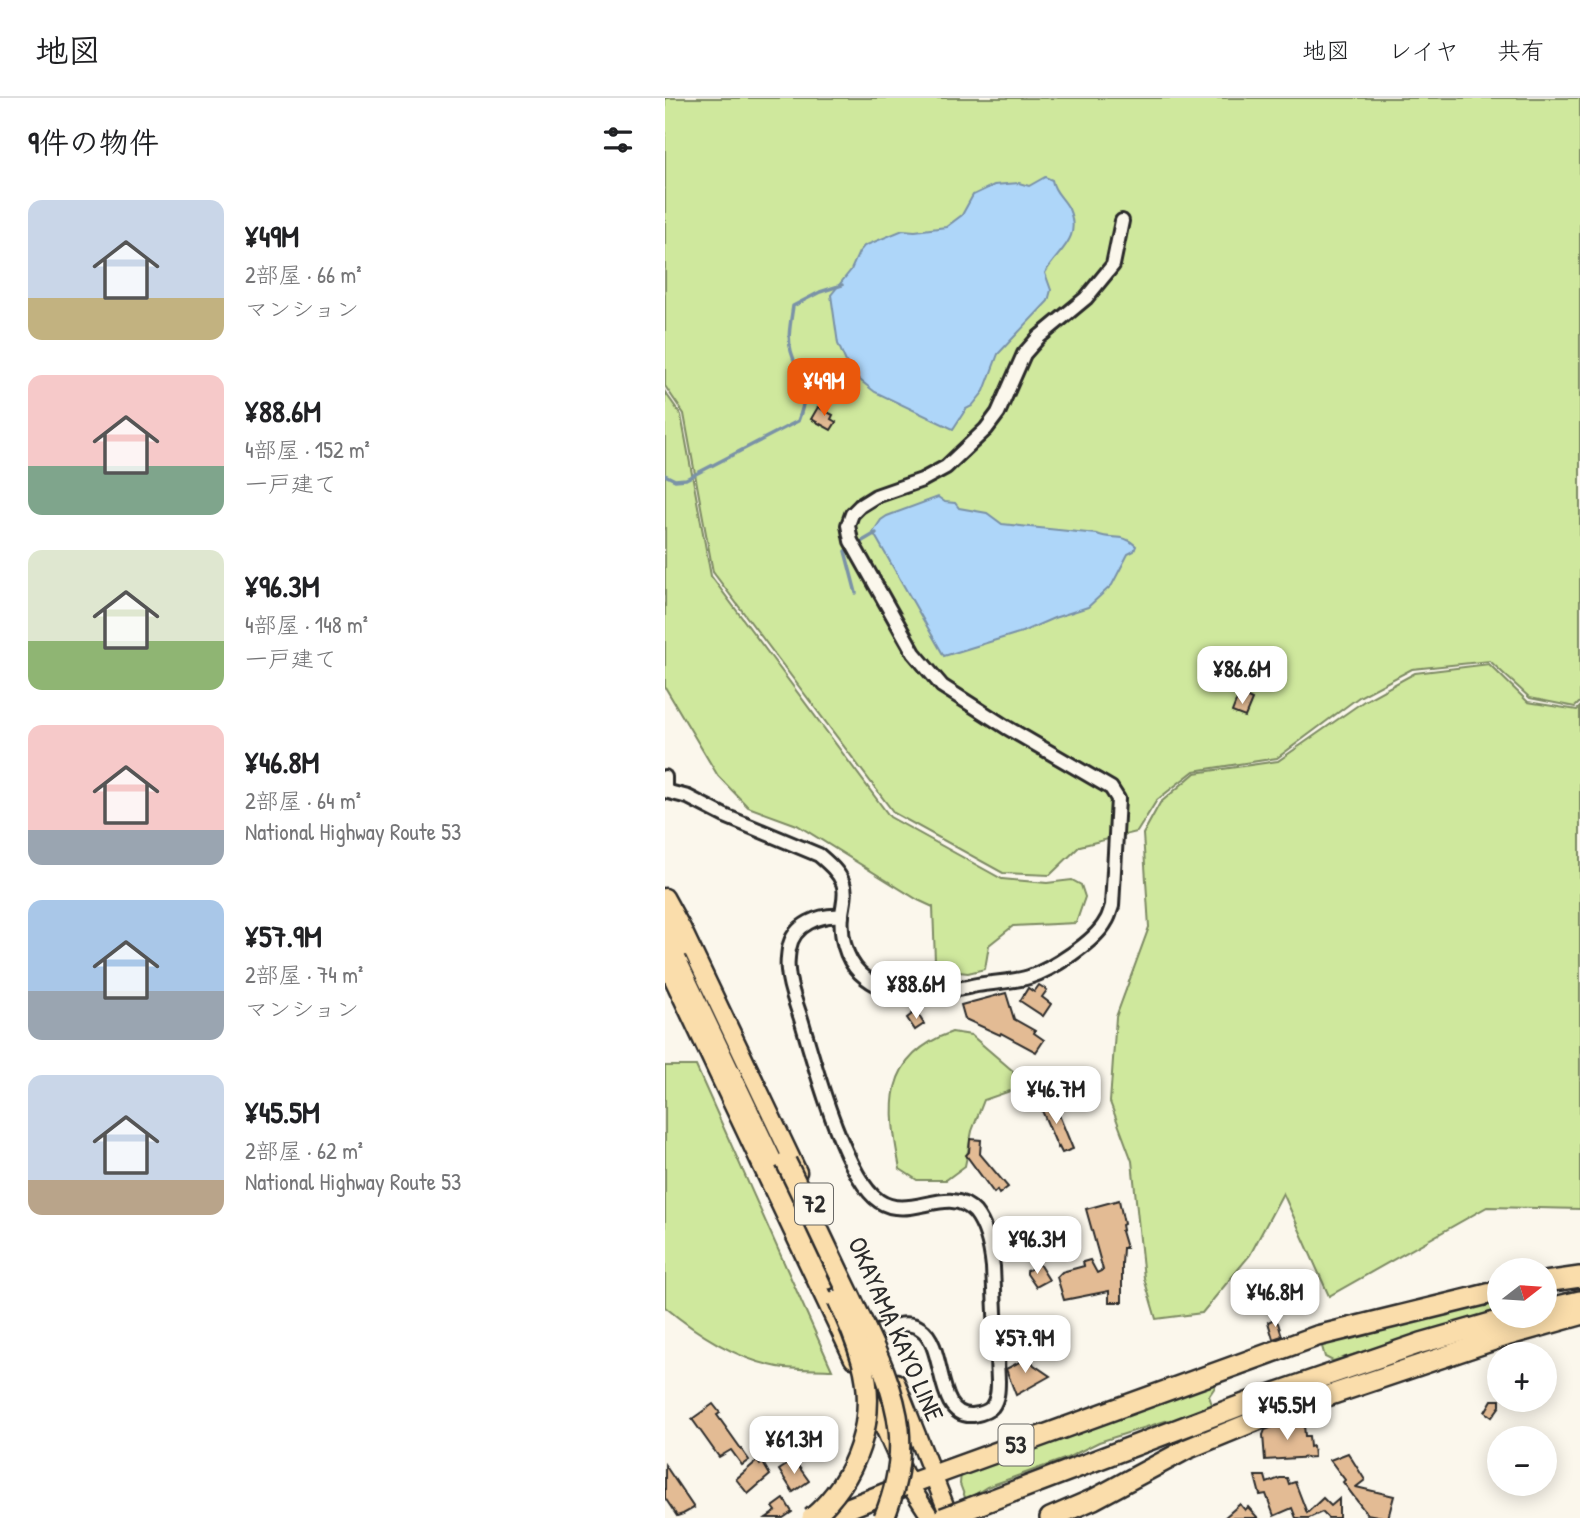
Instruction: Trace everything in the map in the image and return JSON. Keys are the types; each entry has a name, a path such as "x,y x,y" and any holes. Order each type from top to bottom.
{"highway":[{"name":"72","path":"665,913 873,1345 894,1401 900,1457 895,1486 884,1518"},
{"name":"72","path":"665,936 828,1279 862,1361 868,1410 856,1459 847,1478 828,1504 812,1518"},
{"path":"1557,1280 1580,1277"},
{"name":"53","path":"823,1518 909,1484 1317,1336 1487,1294"},
{"path":"1557,1306 1580,1301"},
{"name":"53","path":"943,1518 1181,1429 1334,1383 1580,1315"},
{"name":"53","path":"1050,1518 1094,1499 1187,1449 1265,1417 1421,1343 1487,1324"}],"main road":[{"name":"OKAYAMA KAYO LINE","path":"665,897 875,1334 950,1518"},
{"name":"OKAYAMA KAYO LINE","path":"665,962 848,1346 909,1484 931,1518"}],"street":[{"path":"665,777 665,791 688,797 725,816 819,855 831,865 844,884 844,947 860,973 879,987 907,995 940,993 1036,975 1074,951 1100,930 1112,906 1118,799 1111,788 941,686 915,653 851,541 848,525 852,514 860,506 876,496 922,480 946,467 986,429 998,413 1024,354 1039,337 1086,298 1113,265 1122,221"},
{"path":"842,916 827,915 810,921 798,930 789,946 787,970 821,1088 837,1131 864,1186 879,1201 900,1207 915,1207 954,1200 968,1205 983,1222 993,1267 998,1393 993,1406 986,1411 967,1415 956,1410 946,1397 932,1338 919,1327 895,1325 848,1346"}],"green space":[{"path":"665,98 1580,98 1580,702 1575,707 1530,698 1490,661 1412,669 1359,697 1277,758 1194,771 1157,800 1137,832 1080,846 1050,875 1003,873 894,813 713,572 684,414 665,386"},
{"path":"665,392 681,415 711,576 890,817 1002,879 1047,883 1072,880 1081,885 1085,897 1076,923 1013,926 989,945 985,969 968,973 939,970 935,961 933,907 797,825 748,807 718,776 665,687"},
{"path":"1489,664 1528,702 1577,710 1580,707 1580,1209 1487,1207 1329,1296 1283,1193 1250,1255 1202,1313 1156,1319 1144,1278 1132,1161 1110,1102 1116,1017 1149,927 1143,834 1160,803 1195,773 1278,761 1364,701 1415,673"},
{"path":"952,1032 971,1035 1013,1071 1013,1090 984,1100 972,1131 965,1166 946,1180 917,1180 900,1169 893,1125 895,1087 902,1070 913,1055 929,1043"},
{"path":"665,1066 696,1066 832,1370 785,1368 748,1358 704,1336 665,1307"},
{"path":"1487,1301 1487,1313 1333,1361 1325,1357 1321,1343"},
{"path":"1215,1377 1215,1387 1209,1396 1214,1410 1175,1424 1168,1420 1099,1442 1067,1458 987,1487 966,1500 960,1484 961,1472"}],"water":[{"path":"1045,177 1052,180 1069,209 1073,229 1067,244 1045,273 1051,290 1048,301 998,354 984,391 972,406 966,409 953,429 875,392 851,373 838,344 831,295 851,270 864,246 903,230 946,227 962,215 973,195 994,185 1019,183 1029,186"},
{"path":"938,497 945,502 955,503 959,508 987,513 1002,524 1122,538 1136,546 1134,551 1128,554 1112,585 1088,607 1022,632 944,656 873,532 887,516"}],"building":[{"path":"818,407 833,415 831,419 836,422 831,430 811,419"},
{"path":"1239,694 1252,700 1245,717 1232,712"},
{"path":"1039,985 1047,990 1042,997 1051,1004 1043,1016 1020,1001 1028,988 1034,992"},
{"path":"1006,993 1014,1019 1035,1031 1034,1033 1044,1040 1036,1052 1001,1033 1000,1035 965,1019 961,1005"},
{"path":"916,1011 924,1024 915,1030 907,1018"},
{"path":"1043,1096 1052,1112 1057,1110 1073,1149 1062,1153 1058,1148 1037,1099"},
{"path":"970,1139 981,1140 980,1154 1008,1187 999,1194 997,1190 994,1193 966,1155 969,1152"},
{"path":"1119,1200 1124,1224 1121,1231 1126,1248 1123,1248 1122,1302 1109,1302 1109,1291 1064,1300 1057,1277 1062,1272 1084,1266 1083,1262 1090,1260 1097,1273 1103,1270 1086,1209"},
{"path":"1039,1264 1049,1280 1036,1287 1027,1271"},
{"path":"1274,1319 1282,1336 1273,1339 1268,1322"},
{"path":"1029,1357 1034,1365 1050,1376 1016,1395 1006,1369"},
{"path":"713,1404 720,1413 717,1415 749,1460 742,1465 731,1450 719,1457 692,1419"},
{"path":"1300,1418 1305,1436 1309,1436 1310,1447 1313,1446 1314,1457 1265,1460 1265,1430 1293,1426 1292,1421"},
{"path":"1348,1453 1365,1480 1356,1487 1394,1496 1388,1518 1367,1514 1343,1482 1345,1480 1330,1460"},
{"path":"794,1460 809,1481 793,1492 779,1470"},
{"path":"757,1461 760,1465 763,1463 770,1475 748,1494 736,1479"},
{"path":"665,1465 694,1508 677,1516 665,1498"},
{"path":"1255,1476 1265,1476 1267,1483 1280,1478 1287,1478 1289,1484 1295,1482 1307,1513 1323,1498 1331,1506 1339,1499 1339,1518 1328,1518 1322,1512 1309,1518 1296,1518 1292,1508 1274,1516 1266,1494 1260,1495"},
{"path":"784,1499 792,1512 783,1518 766,1518 776,1511 773,1507"},
{"path":"1240,1504 1245,1510 1248,1507 1258,1518 1224,1518"}],"waterway":[{"path":"665,475 675,480 686,479 798,421 804,393 790,346 793,306 820,292 842,285"},
{"path":"859,543 876,533"},
{"path":"847,550 845,551 856,593"}]}
